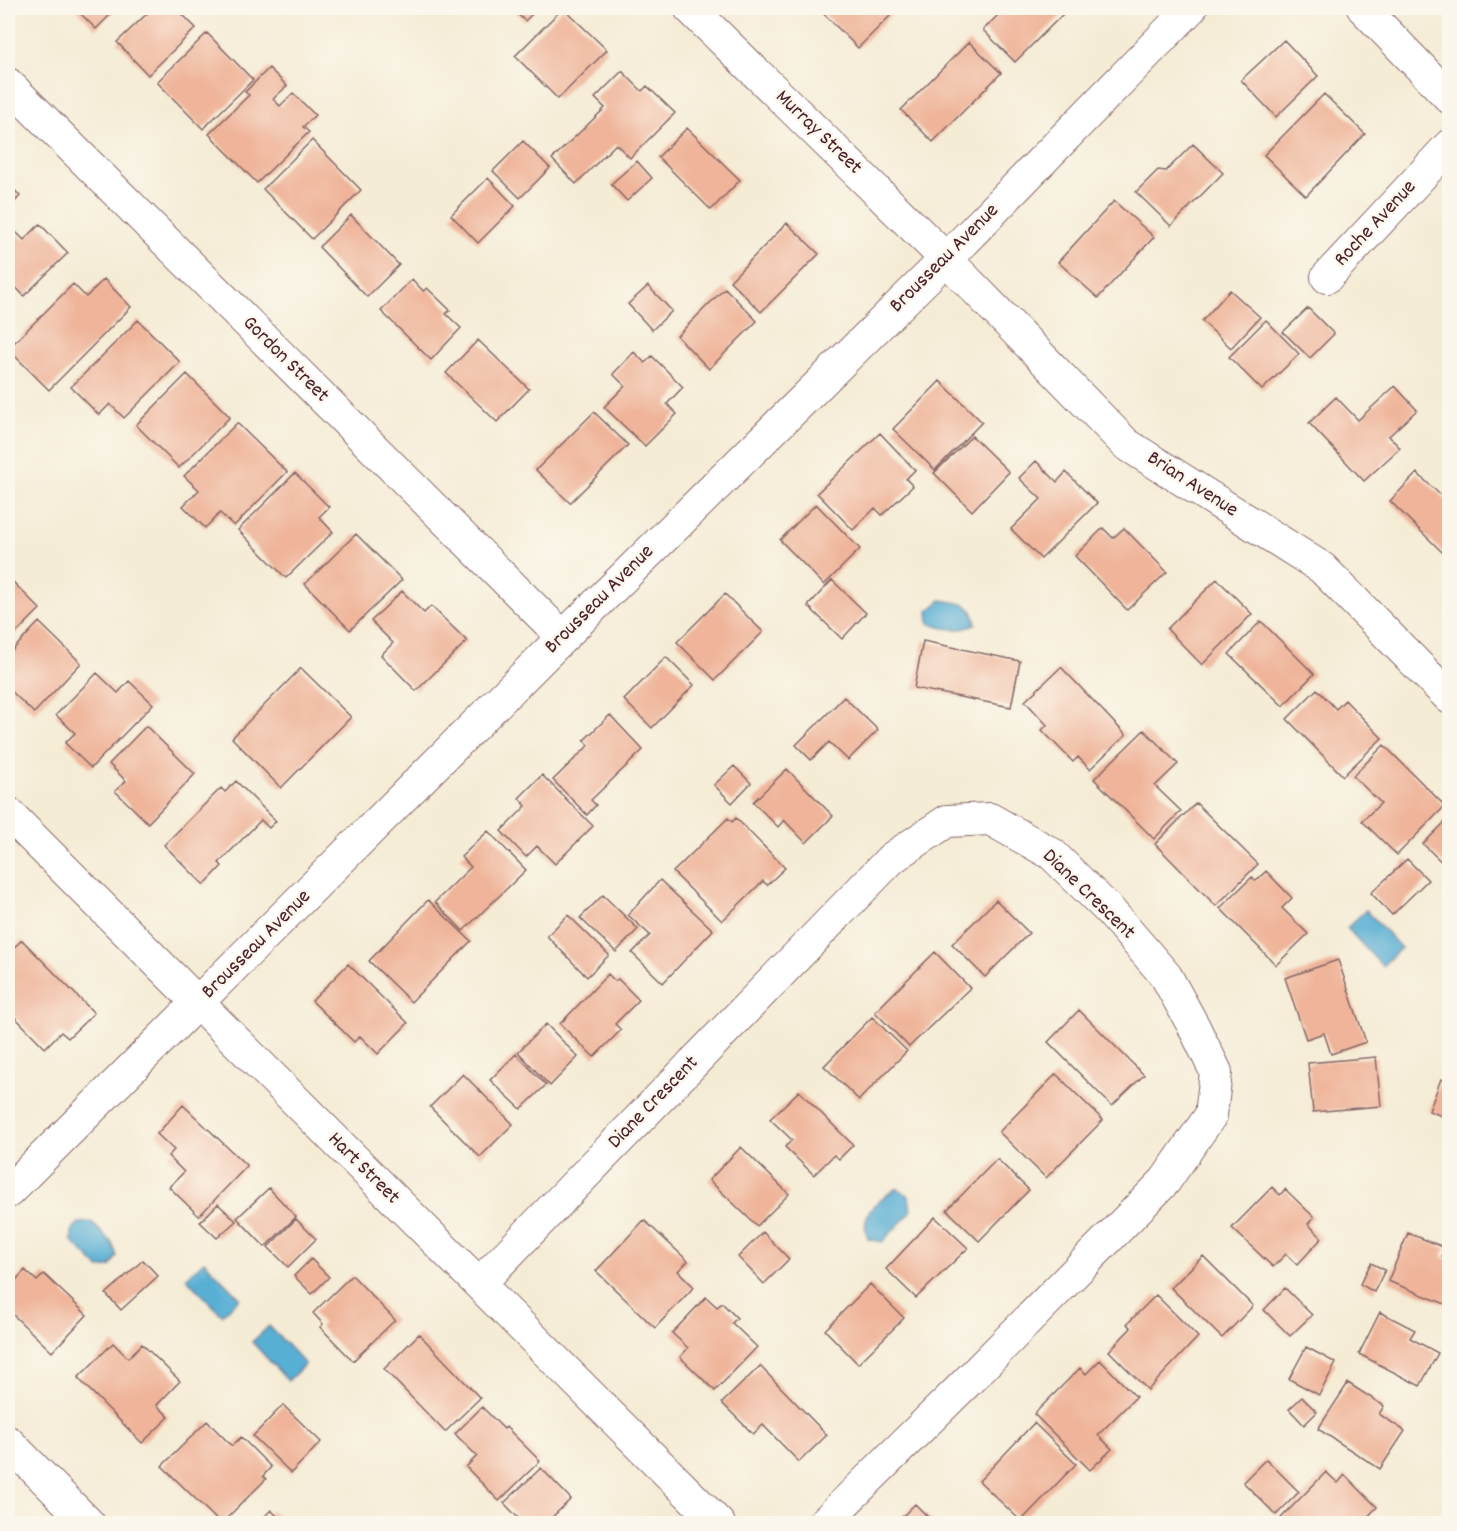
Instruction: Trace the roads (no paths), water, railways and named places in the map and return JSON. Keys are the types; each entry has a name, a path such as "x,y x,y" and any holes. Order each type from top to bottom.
{"street":[{"name":"Murray Street","path":"690,8 946,259"},
{"name":"Brousseau Avenue","path":"8,1192 562,637 946,259 1191,8"},
{"path":"1363,8 1449,98"},
{"name":"Gordon Street","path":"8,84 562,637"},
{"name":"Roche Avenue","path":"1327,278 1449,145"},
{"name":"Brian Avenue","path":"946,259 1126,444 1322,568 1449,698"},
{"name":"Hart Street","path":"8,813 719,1524"},
{"name":"Diane Crescent","path":"479,1284 892,858 947,821 990,819 1052,854 1110,911 1166,976 1216,1072 1211,1115 1165,1181 823,1524"},
{"path":"8,1442 89,1524"}],"water":[{"path":"941,600 960,603 968,607 972,611 976,624 971,627 953,629 929,623 928,611"},
{"path":"1366,910 1401,948 1382,966 1347,928"},
{"path":"897,1188 909,1196 911,1212 882,1242 868,1239 866,1222 871,1209"},
{"path":"91,1222 112,1243 117,1256 110,1267 99,1268 72,1241 72,1230 79,1223"},
{"path":"204,1261 240,1298 222,1315 186,1278"},
{"path":"269,1326 305,1364 288,1381 252,1342"}]}
